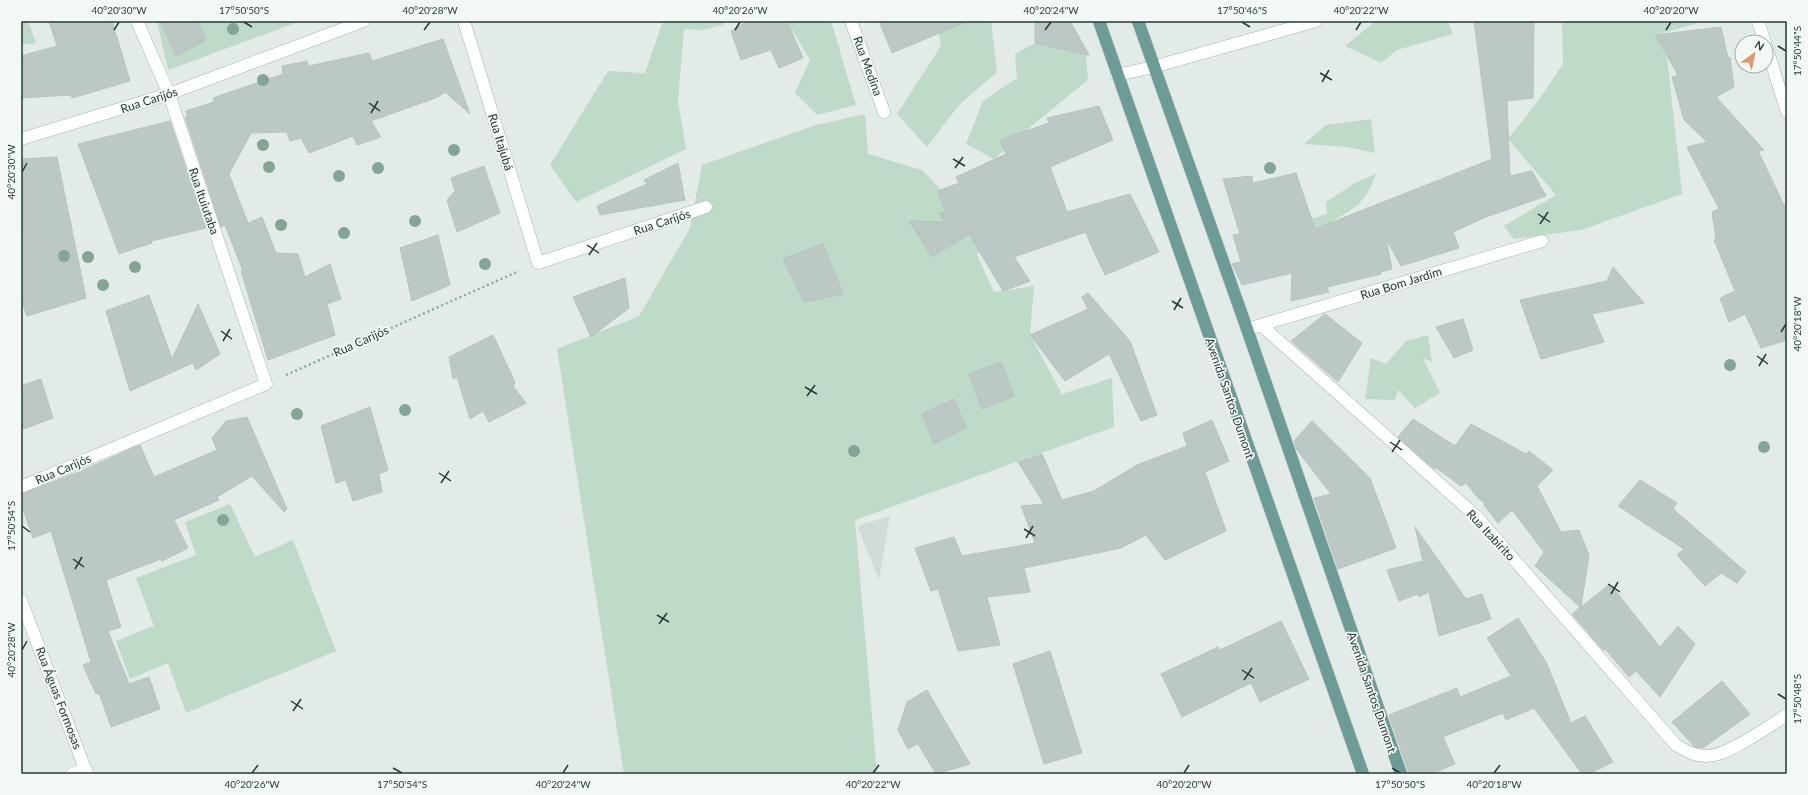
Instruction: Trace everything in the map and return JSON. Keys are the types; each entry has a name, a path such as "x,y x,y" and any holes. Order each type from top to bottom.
{"main road":[{"name":"Avenida Santos Dumont","path":"1099,21 1363,774"},
{"name":"Avenida Santos Dumont","path":"1138,21 1247,329 1401,774"}],"street":[{"name":"Rua Ituiutaba","path":"137,21 169,94 266,384"},
{"name":"Rua Carijós","path":"21,139 169,94 364,21"},
{"name":"Rua Itajubá","path":"464,21 538,263"},
{"name":"Rua Medina","path":"851,21 884,112"},
{"path":"1118,75 1154,67 1316,21"},
{"path":"1758,21 1762,34"},
{"path":"1774,71 1787,112"},
{"name":"Rua Carijós","path":"538,263 706,207"},
{"name":"Rua Bom Jardim","path":"1261,325 1542,241"},
{"path":"1247,329 1261,325"},
{"name":"Rua Itabirito","path":"1261,325 1477,517 1676,745 1690,753 1704,757 1721,754 1787,714"},
{"name":"Rua Carijós","path":"21,487 266,384"},
{"name":"Rua Águas Formosas","path":"21,600 86,772"},
{"path":"72,774 86,772"}],"path":[{"name":"Rua Carijós","path":"266,384 538,263"}],"shaded area":[{"path":"890,516 879,580 857,526"}],"green space":[{"path":"21,21 28,21 36,43 21,45"},
{"path":"157,21 301,21 168,70"},
{"path":"663,21 724,21 723,25 703,30 684,29 678,101 686,149 576,202 550,165 608,71 645,73"},
{"path":"787,21 831,21 856,105 817,115 795,93 810,60"},
{"path":"937,21 991,21 997,72 959,105 927,147 897,114 941,46"},
{"path":"1379,21 1448,21 1453,34 1397,50 1381,63 1345,46 1373,23"},
{"path":"1562,21 1695,21 1695,24 1655,35 1667,57 1682,194 1581,230 1514,239 1504,226 1556,195 1508,139 1538,101 1563,64"},
{"path":"1035,43 1086,54 1088,80 994,159 966,144 983,101 1017,78 1015,54"},
{"path":"865,114 868,154 922,170 987,238 977,255 994,292 1034,286 1030,335 1062,394 1112,378 1114,427 855,520 877,774 624,774 557,349 639,316 690,228 702,165 816,125"},
{"path":"1371,119 1375,153 1347,147 1304,144 1326,125"},
{"path":"1376,174 1364,198 1354,208 1331,222 1326,238 1307,237 1310,219 1327,214 1326,202 1355,183"},
{"path":"1428,335 1432,362 1423,358 1440,393 1415,408 1398,390 1395,400 1365,399 1371,358 1386,364 1406,341"},
{"path":"230,504 255,557 293,540 336,651 186,713 168,663 130,679 116,641 154,626 136,578 196,555 185,522"}],"building":[{"path":"49,21 112,21 130,81 72,98 71,95 21,98 21,56 57,46"},
{"path":"160,21 198,21 206,40 176,56"},
{"path":"748,21 787,21 803,58 779,68 771,50 741,60 731,31"},
{"path":"879,21 968,21 892,53"},
{"path":"1035,21 1070,21 1089,55 1035,43"},
{"path":"1474,21 1534,21 1533,98 1507,101 1510,176 1532,171 1546,196 1486,217 1453,232 1459,248 1401,266 1386,239 1392,269 1380,272 1381,274 1327,287 1329,292 1291,301 1292,273 1242,285 1232,264 1241,262 1233,235 1240,234 1223,179 1252,176 1253,183 1296,173 1315,229 1492,159"},
{"path":"1721,27 1728,58 1730,57 1734,87 1716,97 1764,150 1758,151 1787,211 1787,340 1761,348 1745,314 1729,322 1720,298 1735,291 1714,240 1716,239 1712,212 1719,209 1687,147 1707,142 1684,120 1672,77 1678,75 1655,35"},
{"path":"443,39 470,114 445,92 438,97 371,121 381,137 357,145 353,136 309,153 301,138 290,141 287,132 251,133 229,174 248,223 262,217 276,253 298,254 305,277 330,264 341,299 327,304 335,335 268,360 241,271 243,271 225,225 221,227 185,117 188,117 186,111 214,102 213,98 283,74 282,66 307,61 309,66 369,53 372,61"},
{"path":"1099,106 1113,140 1050,167 1067,212 1130,194 1159,252 1105,275 1086,232 1014,257 1030,281 1003,291 969,234 932,257 909,221 945,222 939,213 945,211 938,191 959,183 956,177 1006,154 1000,140 1049,123 1047,118"},
{"path":"170,121 206,228 151,241 152,243 119,254 78,144"},
{"path":"57,157 86,298 27,316 21,299 22,159"},
{"path":"678,163 685,200 600,215 597,206 647,184 644,180"},
{"path":"484,166 500,213 457,232 447,200 455,191 451,178"},
{"path":"438,235 450,285 412,301 400,248"},
{"path":"823,244 843,294 804,302 783,259"},
{"path":"1613,267 1644,303 1592,314 1604,342 1541,359 1520,300 1607,281"},
{"path":"625,278 629,308 591,337 573,297"},
{"path":"1088,293 1130,341 1157,415 1141,421 1109,354 1065,381 1030,335 1088,309 1082,297"},
{"path":"149,295 172,359 198,304 220,354 196,370 193,363 130,391 106,311"},
{"path":"1325,314 1362,343 1338,382 1291,341"},
{"path":"1463,319 1473,350 1454,358 1436,327"},
{"path":"493,335 515,382 513,386 526,403 489,422 483,411 470,419 457,377 453,379 449,357"},
{"path":"1001,362 1014,396 982,409 969,374"},
{"path":"41,379 53,418 21,430 21,386"},
{"path":"954,399 966,428 934,444 922,414"},
{"path":"370,407 388,470 379,474 382,492 353,501 346,480 336,483 321,426"},
{"path":"247,417 287,509 284,512 252,476 217,497 219,500 174,520 188,548 162,561 161,559 106,580 121,627 108,631 129,684 149,677 160,709 111,727 99,693 96,694 83,665 91,662 51,531 33,538 21,504 21,494 81,471 140,445 154,477 217,450 212,438 226,421"},
{"path":"1413,419 1455,446 1471,424 1526,454 1529,451 1553,470 1537,486 1561,532 1579,530 1589,555 1581,607 1610,584 1660,647 1678,626 1695,644 1660,697 1636,671 1629,677 1572,614 1580,607 1535,566 1544,552 1512,510 1498,523 1484,505 1484,502 1479,499 1466,483 1461,486 1435,467 1434,469 1398,437"},
{"path":"1212,420 1229,461 1205,472 1226,531 1165,560 1146,535 1121,548 1024,568 1030,592 987,597 1000,645 958,651 938,589 931,591 915,548 954,537 962,556 1035,543 1021,506 1044,504 1018,462 1042,454 1062,500 1094,491 1137,465 1187,446 1183,433"},
{"path":"1312,421 1370,478 1396,548 1338,569 1314,498 1331,494 1297,450 1294,441"},
{"path":"1640,480 1677,503 1673,509 1746,572 1737,583 1721,573 1705,586 1677,555 1684,549 1618,506"},
{"path":"1415,527 1466,599 1482,594 1491,619 1439,636 1429,592 1419,597 1418,594 1399,601 1387,570 1423,561"},
{"path":"1518,618 1546,662 1571,723 1585,716 1613,762 1589,774 1582,774 1534,708 1506,720 1503,713 1443,737 1455,764 1431,774 1409,774 1389,715 1457,688 1460,697 1511,676 1487,638"},
{"path":"1281,621 1309,679 1260,702 1251,683 1182,717 1161,674 1218,647 1220,650"},
{"path":"1050,651 1082,753 1044,764 1013,664"},
{"path":"1722,681 1750,714 1703,748 1695,747 1672,722"},
{"path":"927,690 970,764 936,774 918,744 908,749 898,730 907,702"}]}
